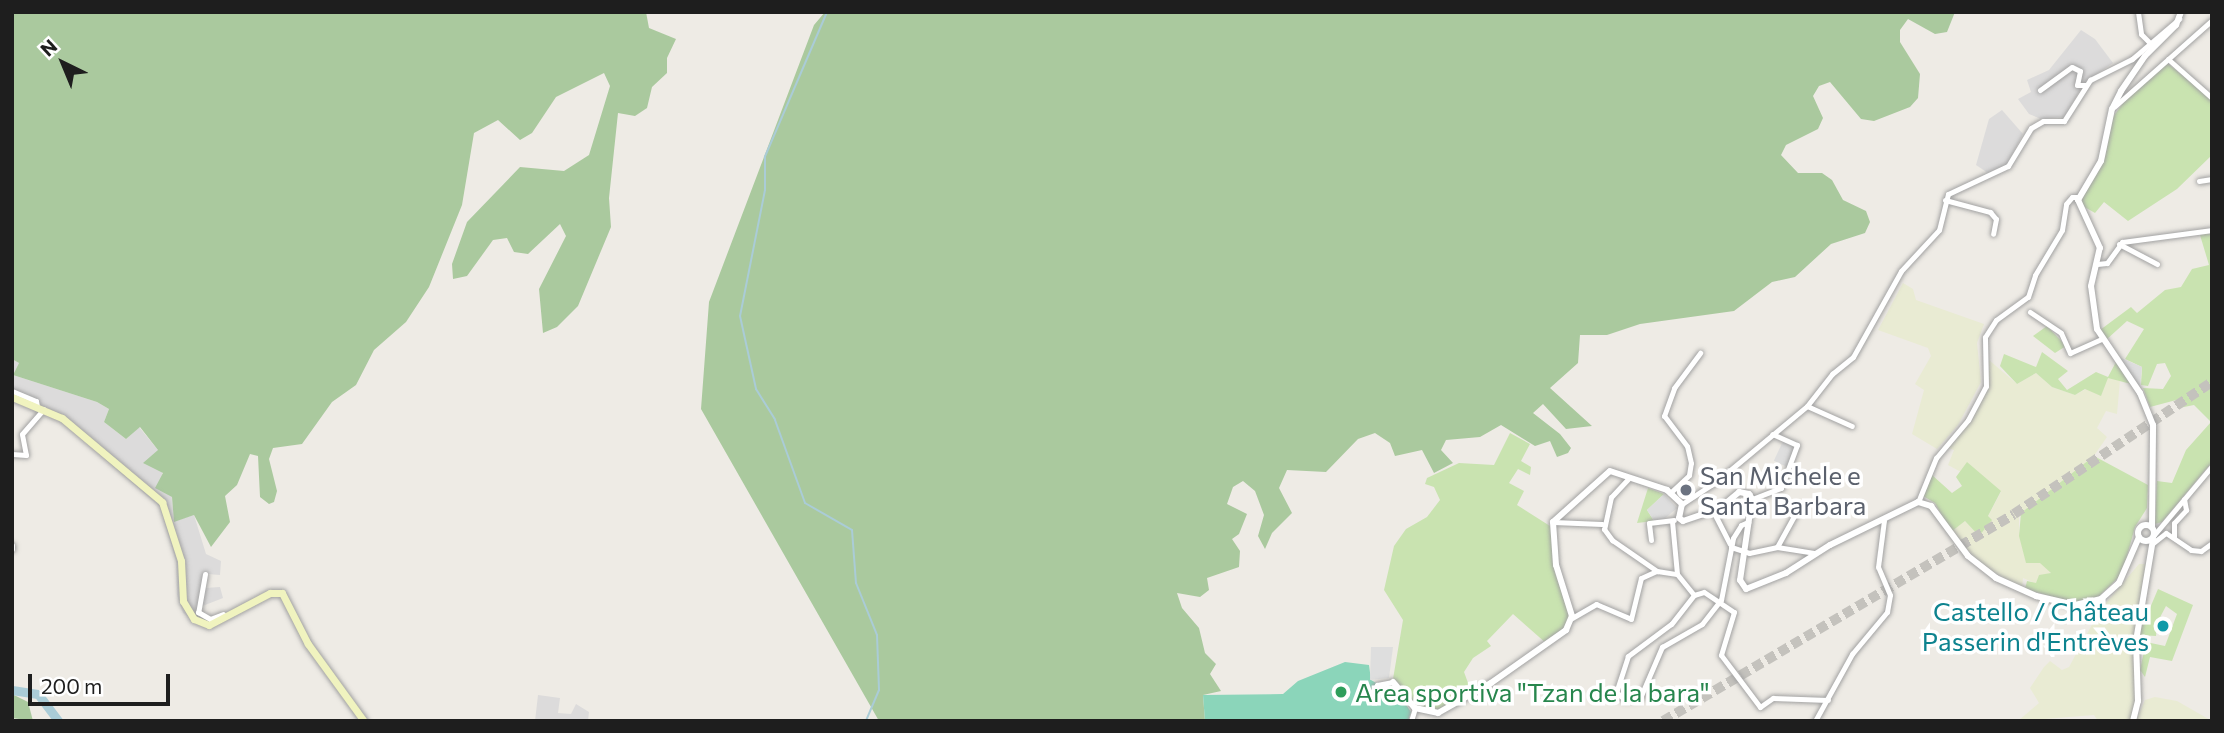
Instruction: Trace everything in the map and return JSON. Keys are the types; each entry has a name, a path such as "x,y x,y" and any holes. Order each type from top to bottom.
{"main road":[{"path":"12,397 61,418 162,502 181,561 183,601 194,619 209,625 275,592 288,598 309,644 364,721"}],"street":[{"path":"2138,12 2141,34 2150,43"},
{"path":"1695,595 1677,574 1676,519 1682,504 1717,481 1808,406 1832,374 1853,357 1901,271 1939,230 1945,200 1950,192 2008,166 2035,124 2064,121 2085,85 2109,68 2132,59 2180,16"},
{"path":"2133,721 2138,701 2136,641 2151,553 2149,536 2155,444 2151,416 2102,339 2091,304 2097,264 2097,240 2081,214 2079,197 2101,161 2112,109 2145,56 2180,16"},
{"path":"2112,109 2212,20"},
{"path":"2168,59 2212,98"},
{"path":"2040,90 2072,67 2080,71 2077,85 2085,85"},
{"path":"2199,181 2212,178"},
{"path":"1752,499 1740,583 1746,589 1786,573 1816,553 1918,502 1937,458 1968,420 1986,386 1985,337 1996,320 2028,297 2035,275 2062,230 2066,204 2072,197 2079,197"},
{"path":"1945,200 1990,212 1996,219 1993,234"},
{"path":"2097,264 2107,263 2119,244 2212,230"},
{"path":"2119,244 2157,264"},
{"path":"2030,312 2061,333 2070,353 2102,339"},
{"path":"1670,493 1689,475 1691,463 1687,446 1664,416 1674,388 1700,353"},
{"path":"12,391 36,401 40,407 22,434 26,455 12,454"},
{"path":"1808,406 1852,426"},
{"path":"1752,499 1781,488 1797,445 1772,434"},
{"path":"1918,502 1935,510 1947,533 1982,569 2022,591 2067,604 2085,605 2106,595 2127,571 2137,547 2165,524 2212,466"},
{"path":"1553,522 1582,498 1602,474 1616,471 1628,479 1670,493 1682,504"},
{"path":"1602,524 1615,489 1628,479"},
{"path":"1651,540 1648,523 1676,519 1683,521 1713,511 1739,492 1746,492 1752,499"},
{"path":"2174,537 2174,523 2186,510 2184,499"},
{"path":"1777,548 1799,507"},
{"path":"1713,511 1731,547 1744,552 1777,548 1816,553"},
{"path":"2142,526 2151,512"},
{"path":"1815,721 1853,654 1889,606 1890,595 1878,567 1884,520"},
{"path":"1553,522 1602,524"},
{"path":"1553,522 1556,565 1572,618"},
{"path":"1748,522 1738,528 1731,547 1721,600 1702,624 1662,647 1640,698 1624,699 1616,692 1628,656 1671,624 1695,595 1704,592 1721,600 1735,617 1721,644 1721,654 1760,707 1773,698 1828,700"},
{"path":"1602,524 1612,540 1657,571 1677,574"},
{"path":"2142,526 2149,536"},
{"path":"2142,526 2149,536"},
{"path":"2149,536 2162,534 2174,537 2201,551 2212,542"},
{"path":"1371,694 1377,685 1393,682 1415,708 1430,715 1446,709 1555,640 1572,618 1596,604 1631,619 1639,601 1640,579 1657,571"},
{"path":"205,574 198,609 202,616 211,619 249,605"},
{"path":"1411,721 1415,708"}],"shaded area":[{"path":"2081,30 2095,39 2113,63 2085,82 2064,117 2041,119 2029,114 2018,99 2031,92 2027,80 2049,70"},
{"path":"2002,110 2023,134 2007,164 1988,173 1976,165 1989,119"},
{"path":"2117,356 2142,367 2140,388"},
{"path":"12,359 19,363 13,375 97,402 109,409 104,422 126,439 139,427 158,450 166,492 172,497 174,521 194,515 206,554 221,561 220,575 207,574 205,588 220,587 223,598 200,607 205,615 201,626 183,613 177,595 176,561 160,507 62,422 12,400"},
{"path":"1784,439 1797,445 1787,467 1774,461"},
{"path":"1664,494 1677,508 1663,520 1654,521 1647,510"},
{"path":"1371,647 1393,647 1389,678 1370,680"},
{"path":"538,695 560,698 558,713 571,714 576,704 589,712 588,721 535,721"}],"green space":[{"path":"12,12 646,12 649,28 676,39 667,58 667,73 652,87 647,108 635,116 618,113 609,198 611,227 578,306 557,327 543,333 539,289 566,236 560,224 528,254 514,252 507,238 493,240 467,276 453,279 452,264 467,222 520,167 564,171 589,155 610,86 604,73 556,97 532,133 520,140 498,120 474,133 462,205 429,287 406,322 374,350 356,385 332,402 302,444 273,448 269,459 277,491 274,502 269,504 260,497 258,456 250,454 237,485 225,496 230,522 211,547 194,515 174,522 172,497 155,488 163,473 143,463 158,450 140,427 126,439 104,422 109,409 97,402 13,375 19,363 12,359"},
{"path":"825,12 1955,12 1947,32 1935,34 1908,19 1900,30 1900,42 1920,74 1918,98 1910,107 1874,121 1861,119 1830,82 1819,86 1813,96 1823,118 1818,129 1786,145 1781,155 1798,173 1822,173 1832,180 1843,200 1866,211 1870,222 1865,233 1831,244 1795,277 1772,282 1734,311 1640,324 1607,335 1580,335 1578,363 1550,388 1592,426 1566,429 1543,404 1533,413 1560,434 1571,448 1568,453 1557,457 1550,441 1535,446 1501,425 1480,437 1446,440 1441,450 1453,463 1434,473 1422,450 1395,456 1390,443 1375,433 1358,439 1326,472 1287,470 1279,488 1292,513 1272,533 1265,549 1258,536 1264,515 1255,491 1243,481 1233,487 1227,504 1247,514 1239,534 1232,539 1240,551 1239,567 1207,578 1209,590 1200,597 1177,593 1182,608 1199,628 1205,653 1216,664 1210,674 1221,691 1203,695 1205,721 879,721 701,409 709,302 814,25"},
{"path":"2167,63 2212,99 2212,155 2177,189 2128,221 2104,202 2095,213 2081,205 2081,200 2105,157 2113,117 2126,99"},
{"path":"2212,232 2212,462 2162,522 2155,524 2157,481 2172,483 2186,450 2211,422 2194,405 2179,408 2180,399 2150,407 2143,388 2163,389 2171,376 2165,363 2157,364 2148,386 2141,385 2142,367 2125,359 2144,329 2127,321 2106,340 2100,330 2131,307 2137,313 2165,290 2181,287 2192,269 2209,265 2200,235"},
{"path":"1903,283 1913,289 1916,300 1984,324 1977,343 1981,382 1958,425 1937,449 1912,434 1924,390 1915,384 1931,356 1928,348 1878,330"},
{"path":"2047,326 2066,346 2055,353 2033,336"},
{"path":"2042,352 2068,371 2058,379 2067,390 2096,372 2108,377 2116,362 2131,384 2108,378 2101,396 2085,389 2075,395 2052,387 2036,373 2017,384 2000,366 2004,354 2036,367"},
{"path":"1989,360 2017,384 2036,373 2052,387 2075,395 2108,377 2120,380 2117,414 2106,411 2097,428 2107,437 2091,460 2019,517 2019,532 2051,573 2037,584 2023,578 2022,588 1980,564 1951,532 1965,521 1978,535 2001,492 1967,463 1961,472 1948,465 1954,450 1948,448 1971,421 1989,385"},
{"path":"1510,433 1530,444 1521,461 1531,467 1530,475 1518,469 1509,483 1524,491 1517,505 1550,526 1555,573 1570,616 1566,627 1547,644 1513,614 1487,641 1491,646 1473,658 1464,672 1471,691 1439,710 1417,706 1393,679 1403,620 1384,590 1394,546 1406,529 1427,517 1440,500 1434,487 1425,484 1427,478 1459,463 1494,465"},
{"path":"2094,456 2148,485 2147,508 2135,527 2122,574 2097,598 2075,603 2025,589 2027,581 2036,583 2039,575 2051,573 2040,563 2026,563 2019,536 2021,513"},
{"path":"1967,462 2001,491 1988,516 1992,520 1979,536 1965,521 1951,532 1935,503 1923,496 1932,475 1952,493 1962,486 1956,477"},
{"path":"1648,488 1664,494 1647,510 1654,521 1637,523"},
{"path":"2139,564 2146,564 2133,640 2135,703 2131,721 2098,721 2094,715 2018,721 2039,703 2030,688 2044,667 2050,661 2062,670 2069,667 2100,610"},
{"path":"2158,589 2193,605 2172,661 2150,657 2145,677 2140,670 2146,642 2165,646 2177,614 2166,606 2157,623 2156,636 2140,635 2146,607 2150,608"},
{"name":"Area sportiva \"Tzan de la bara\"","path":"1345,662 1369,665 1371,680 1401,697 1411,712 1408,721 1205,721 1203,695 1283,694 1298,681"},
{"path":"12,694 28,702 33,721 12,718"},
{"path":"2155,697 2177,701 2212,721 2136,721 2145,700"}],"waterway":[{"path":"827,12 765,157 765,190 740,316 756,389 775,420 805,503 852,530 856,583 877,635 879,690 866,721"},
{"path":"12,690 38,694 58,721"}],"tunnel":[{"path":"1663,721 2014,514 2212,382"}],"place":[{"name":"San Michele e Santa Barbara","path":"1686,490"},
{"name":"Castello / Château Passerin d'Entrèves","path":"2163,626"},
{"name":"Area sportiva \"Tzan de la bara\"","path":"1341,692"}]}
